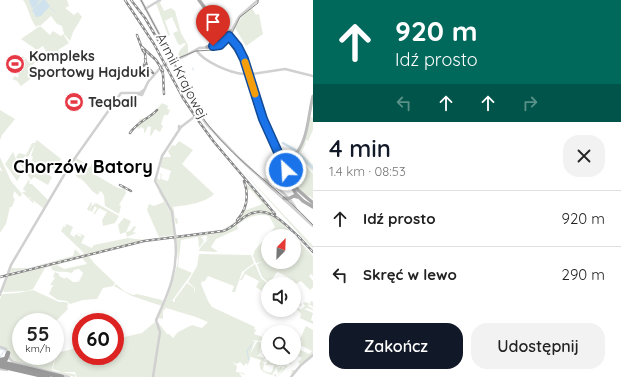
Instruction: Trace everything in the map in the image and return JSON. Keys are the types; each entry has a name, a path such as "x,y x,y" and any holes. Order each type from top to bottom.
{"highway":[{"path":"0,364 6,358 8,353"},
{"path":"0,364 12,364"},
{"path":"0,364 58,377"},
{"path":"0,364 48,377"},
{"path":"47,371 58,377"}],"main road":[{"path":"199,1 235,48 246,66"},
{"path":"199,1 216,27 227,39 244,67 261,119 288,182 292,195 288,198"},
{"path":"211,17 226,32 227,39"},
{"path":"211,46 218,33 216,27"},
{"path":"226,32 228,33 230,31"},
{"path":"216,37 222,36 227,39"},
{"path":"240,51 263,119 288,176 288,182 297,196 303,201"},
{"path":"293,158 307,131 313,96"},
{"path":"275,146 281,153 293,158"},
{"path":"284,166 284,158 293,158"},
{"path":"288,182 299,194 312,201"},
{"path":"288,182 312,201"},
{"path":"288,198 296,196 303,201 312,201"}],"street":[{"name":"Armii Krajowej","path":"141,0 164,40 172,61 185,81 196,109 204,120 242,160 261,178 278,190"},
{"path":"145,8 160,0"},
{"path":"172,61 186,56 196,50 211,46 227,39 240,15 258,1"},
{"path":"227,39 234,26"},
{"path":"227,39 240,51"},
{"path":"196,50 207,59 232,72 252,74 283,69 312,75"},
{"path":"0,293 11,265 70,165 122,92 140,93 162,66"},
{"path":"153,377 160,332 156,321 163,305 177,262 172,212 155,181 162,156 180,129 196,115 196,109"},
{"path":"196,115 204,120"},
{"path":"274,185 278,186 288,182 289,168 293,158"},
{"name":"Armii Krajowej","path":"242,160 274,185 278,190"},
{"path":"278,190 281,184"},
{"path":"281,184 282,193"},
{"path":"278,190 288,198 296,210 313,226"},
{"path":"278,190 288,198 296,210"},
{"path":"0,347 6,349 10,360 12,361"},
{"path":"292,377 311,357"},
{"path":"0,364 40,377"},
{"path":"21,365 69,377"}],"shaded area":[{"path":"23,0 67,0 69,6 65,8 74,15 78,12 82,17 73,32 70,41 64,34 62,26 57,24 51,16 40,26 39,25 36,27"},
{"path":"162,0 160,3 164,11 171,8 175,11 181,33 188,45 188,54 181,57 178,55 180,50 186,44 178,44 173,33 178,31 172,17 165,21 170,35 168,36 156,3"},
{"path":"252,8 256,15 259,14 263,34 246,46 235,28 244,13"},
{"path":"40,26 50,35 53,31 61,36 63,34 69,43 58,50 60,52 58,55 60,57 57,61 52,57 50,59 44,55 47,53 43,46 37,50 21,39"},
{"path":"17,56 25,57 23,59 24,60 26,58 28,62 37,68 33,77 21,86 17,81 12,79 15,76 18,78 18,67 22,62 21,58"},
{"path":"32,57 34,58 32,61 33,62 35,58 37,59 33,65 28,62"},
{"path":"162,103 168,106 167,109 170,110 168,115 164,115 161,124 163,126 160,132 155,129 151,136 151,127 148,126 145,133 144,129 141,127 139,129 136,127 140,119 150,116"},
{"path":"0,110 15,119 2,135 0,140"},
{"path":"310,117 313,118 313,130 308,141 305,140 306,143 301,153 313,165 313,172 304,162 297,159 298,153 301,156 298,152"},
{"path":"37,140 61,159 54,169 50,167 47,173 41,169 44,164 41,167 35,163 34,167 36,171 38,169 52,177 48,185 34,177 31,180 20,164 24,158 31,162 33,157 31,156 35,144 28,157 25,156 19,163 16,157 19,153 26,155 32,143 35,143"},
{"path":"179,141 193,150 182,164 214,194 206,200 196,203 174,207 173,205 175,218 177,218 178,223 176,224 173,213 156,180 157,178 160,180 161,175 158,173 162,174 161,179 168,181 171,171 160,167 162,157 171,157 168,151 172,145 175,146"},
{"path":"13,152 22,173 17,181 5,164"},
{"path":"0,157 11,181 22,194 20,197 14,191 13,197 15,199 12,207 10,207 6,224 0,233 0,170 3,172 0,167"},
{"path":"287,157 290,158 291,162 287,168 289,172 294,162 298,161 303,163 313,174 313,199 302,192 293,182 283,161"},
{"path":"76,158 87,164 86,166 89,168 95,159 103,163 99,170 96,168 92,173 118,188 125,189 126,193 119,205 121,206 119,214 105,206 102,192 100,191 98,195 81,179 83,176 80,179 76,176 77,173 81,175 72,164"},
{"path":"238,166 297,229 295,229"},
{"path":"27,178 30,182 29,184 32,184 48,200 43,208 33,200 34,204 22,192 26,192 23,189 28,181"},
{"path":"245,183 278,218 268,213 253,213 228,228 219,231 226,228 238,219 245,206 247,191","holes":["250,189 263,204 246,210 248,190"]},
{"path":"158,191 171,213 174,235 159,237 147,210 149,204 154,206 164,202"},
{"path":"91,202 92,203 89,210 94,203 96,203 119,216 115,223 103,226 102,220 107,212 99,208 95,214 92,213 94,213 97,208 95,206 92,212 90,211 91,209 89,211 87,209"},
{"path":"262,212 277,218 287,229 273,229 275,227 269,216 256,215 237,225 238,229 216,239 211,247 218,252 199,251 212,232 228,229 248,215"},
{"path":"120,216 131,221 126,232 120,234 118,225 124,218"},
{"path":"65,224 64,227 66,227 65,226 67,224 73,227 70,234 74,237 76,234 81,237 81,235 76,232 85,236 81,243 92,248 94,245 128,238 144,240 9,273 11,268 28,268 73,256 75,249 81,255 84,253 61,231"},
{"path":"134,226 136,227 133,232 136,233 127,237 126,232 130,231"},
{"path":"211,233 210,237 205,241 207,235 201,237 204,241 199,248 198,237 181,240 178,267 192,273 172,301 175,302 175,299 187,283 194,288 195,294 195,288 188,282 197,266 199,254 251,255 254,263 242,272 235,292 232,292 234,286 208,276 204,282 202,281 201,284 212,307 255,327 254,329 256,330 254,334 261,336 261,341 251,340 255,341 250,354 258,341 261,342 259,355 256,355 261,357 261,360 251,357 251,355 248,365 246,363 244,366 240,362 237,364 232,362 237,366 236,372 246,375 239,373 242,377 154,377 160,331 160,327 156,320 167,298 178,262 176,237","holes":["166,308 208,322 202,328 192,325 178,332 173,338 167,334 157,321 159,318 163,319 163,311"]},
{"path":"301,233 313,246 313,249 301,236"},
{"path":"153,240 88,255 94,263 115,283 113,286 103,288 97,299 83,300 70,304 67,301 58,300 49,294 53,285 50,285 55,278 53,277 55,272 59,274 59,276 65,279 66,277 73,282 78,282 79,279 79,282 83,273 79,269 74,270 72,273 52,270 51,267 57,265 64,269 87,264 82,258 45,268 33,289 27,291 4,292 3,289 3,292 2,291 8,275 143,241"},
{"path":"261,243 261,262 256,263 253,256 255,250"},
{"path":"301,243 313,256 313,276 311,274 309,276 313,281 313,287 310,290 301,281 301,277 287,277 278,272 274,277 262,277 257,264 261,262 261,269 301,269"},
{"path":"255,264 261,278 261,290 256,287 259,281 245,274 242,280 240,280 245,271"},
{"path":"116,284 124,291 133,295 137,294 162,300 162,306 132,296 114,286"},
{"path":"33,290 59,302 66,302 69,304 67,305 68,309 64,313 12,313 12,361 8,352 0,346 0,299 2,294"},
{"path":"311,301 313,302 313,307 309,304 308,306 313,310 307,308 304,309 313,313 311,320 313,321 313,324 300,318 301,310 305,306 303,303 305,302 310,304"},
{"path":"155,322 159,331 153,377 77,377 75,372 62,372 53,369 54,365 64,365 64,351 72,349 72,365 124,365 124,337 142,333"},
{"path":"306,326 313,330 313,354 291,375 292,370 295,370 301,365 301,350 309,354 312,351 301,346 301,337"},
{"path":"261,360 261,365 264,365 263,370 265,374 260,368 260,365"},
{"path":"28,365 53,365 52,370 73,374 76,375 75,377"},
{"path":"274,365 278,365 272,375 263,370 269,373 272,372"},
{"path":"278,365 281,365 278,367 279,368 281,366 283,368 278,374 277,369"},
{"path":"286,365 288,366 277,377"}],"water":[{"path":"29,0 40,0 35,7 32,8"},
{"path":"42,0 45,0 50,6 41,16 36,17 32,10"}],"waterway":[{"path":"51,8 55,12"},
{"path":"283,143 295,150 313,168"},
{"path":"248,356 247,350 251,345"},
{"path":"0,349 4,350"},
{"path":"0,357 5,350"}],"tunnel":[{"path":"162,66 170,62"}],"tram line":[{"path":"141,0 205,121 233,152 313,225"},
{"path":"174,64 176,59 196,51 213,50 223,45 230,37 240,17 258,3 258,0"}],"railway":[{"path":"125,0 154,44 183,98 197,119 214,142 275,214"},
{"path":"131,0 145,18 158,40"},
{"path":"137,35 143,51"},
{"path":"142,47 156,60 163,71"},
{"path":"141,69 146,60 143,49"},
{"path":"145,59 147,66 153,73"},
{"path":"160,67 163,74 164,94"},
{"path":"130,133 136,126 157,110"},
{"path":"237,220 245,207 247,197 244,181"},
{"path":"120,185 131,191"},
{"path":"0,277 144,241 223,231 254,212 270,214 283,222 290,229"},
{"path":"301,239 313,252"}],"slow traffic":[{"path":"245,62 255,94"}],"place":[{"name":"Kompleks Sportowy Hajduki","path":"15,64"},
{"name":"Teqball","path":"74,102"}],"district":[{"name":"Chorzów Batory","path":"83,167"}],"route":[{"path":"213,46 215,47 220,45 229,36 240,51 268,132 286,170"}]}
